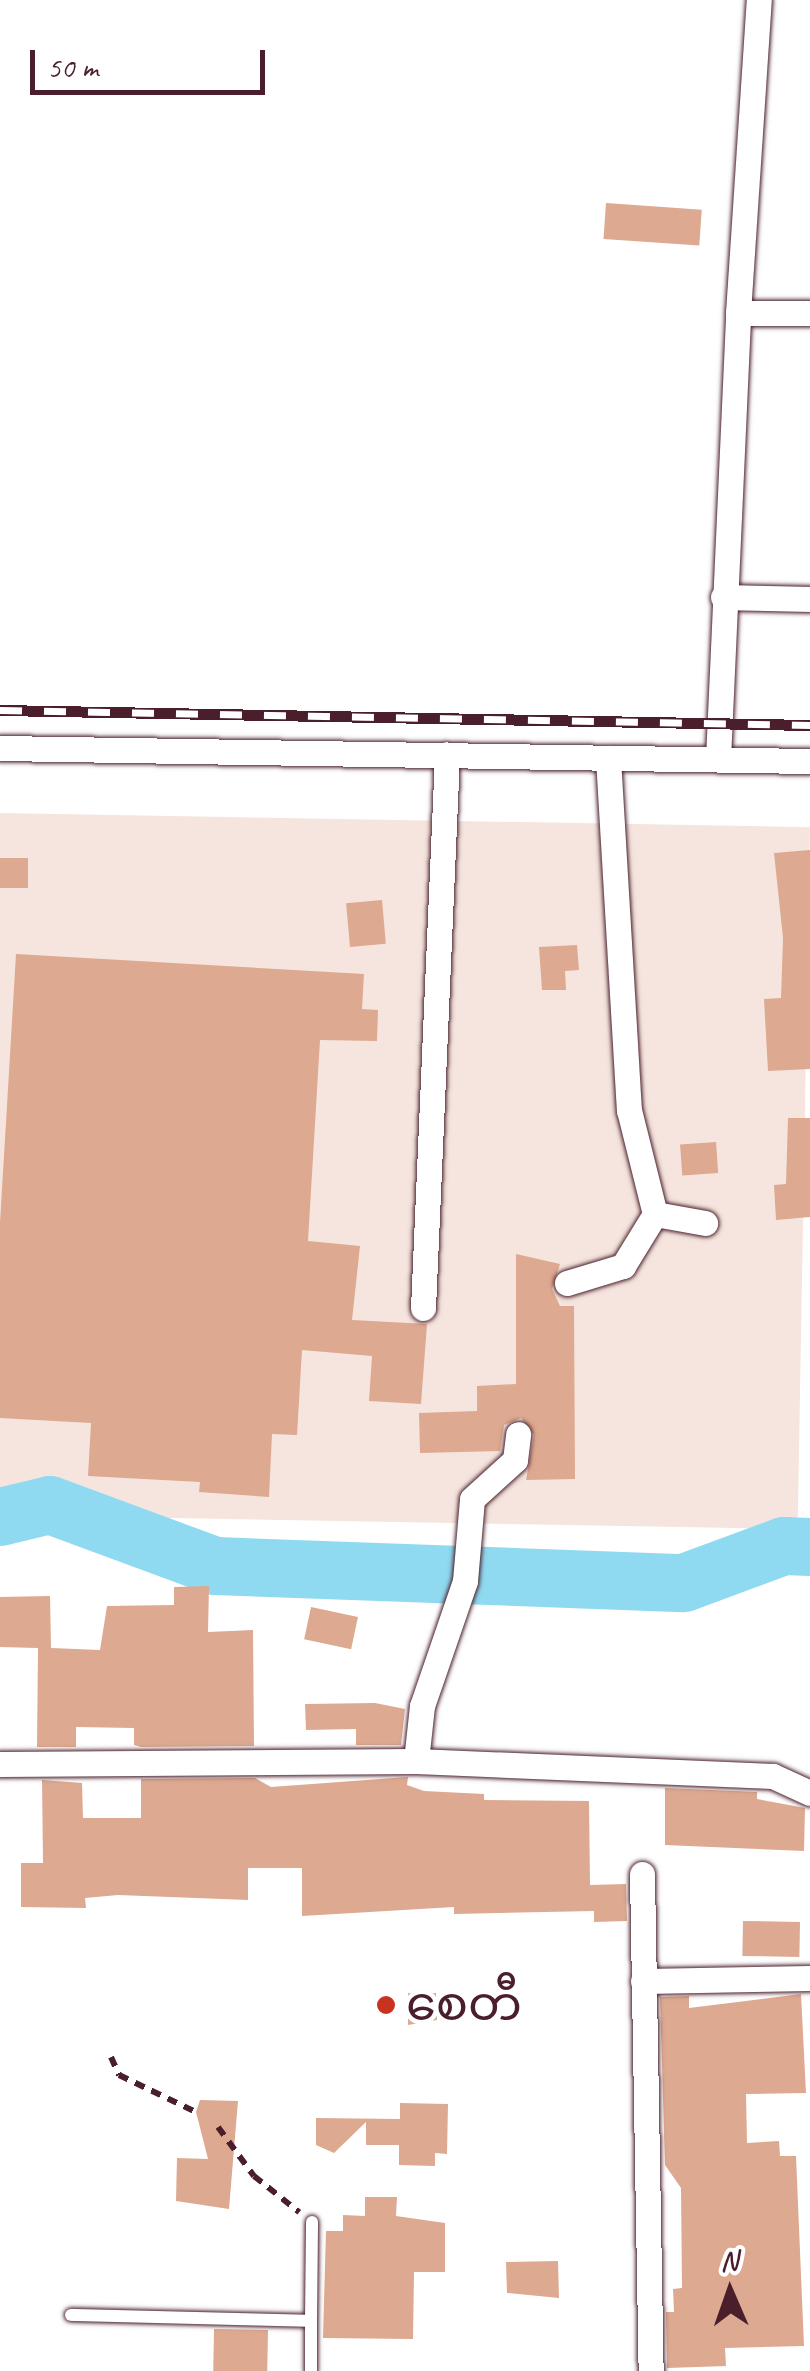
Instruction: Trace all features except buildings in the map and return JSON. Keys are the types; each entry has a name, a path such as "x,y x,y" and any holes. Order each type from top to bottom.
{"street":[{"path":"718,760 738,312 759,0"},
{"path":"738,312 810,313"},
{"path":"723,597 810,599"},
{"path":"0,748 810,761"},
{"path":"423,1308 447,755"},
{"path":"566,1284 623,1266 656,1214 624,1080 608,758"},
{"path":"656,1214 705,1223"},
{"path":"416,1762 422,1706 465,1581 477,1490 515,1460 518,1434"},
{"path":"0,1764 416,1762 772,1776 810,1792"},
{"path":"642,1874 650,2371"},
{"path":"643,1980 810,1978"}],"lane":[{"path":"311,2371 312,2222"},
{"path":"71,2315 311,2320"}],"path":[{"path":"111,2056 119,2075 196,2112"},
{"path":"218,2127 254,2176 312,2222"}],"shaded area":[{"path":"0,813 810,827 798,1529 0,1515"}],"waterway":[{"path":"0,1517 50,1505 215,1566 684,1583 784,1546 810,1547"}],"railway":[{"path":"0,710 810,725"}],"place":[{"name":"စေတီ","path":"386,2005"}]}
